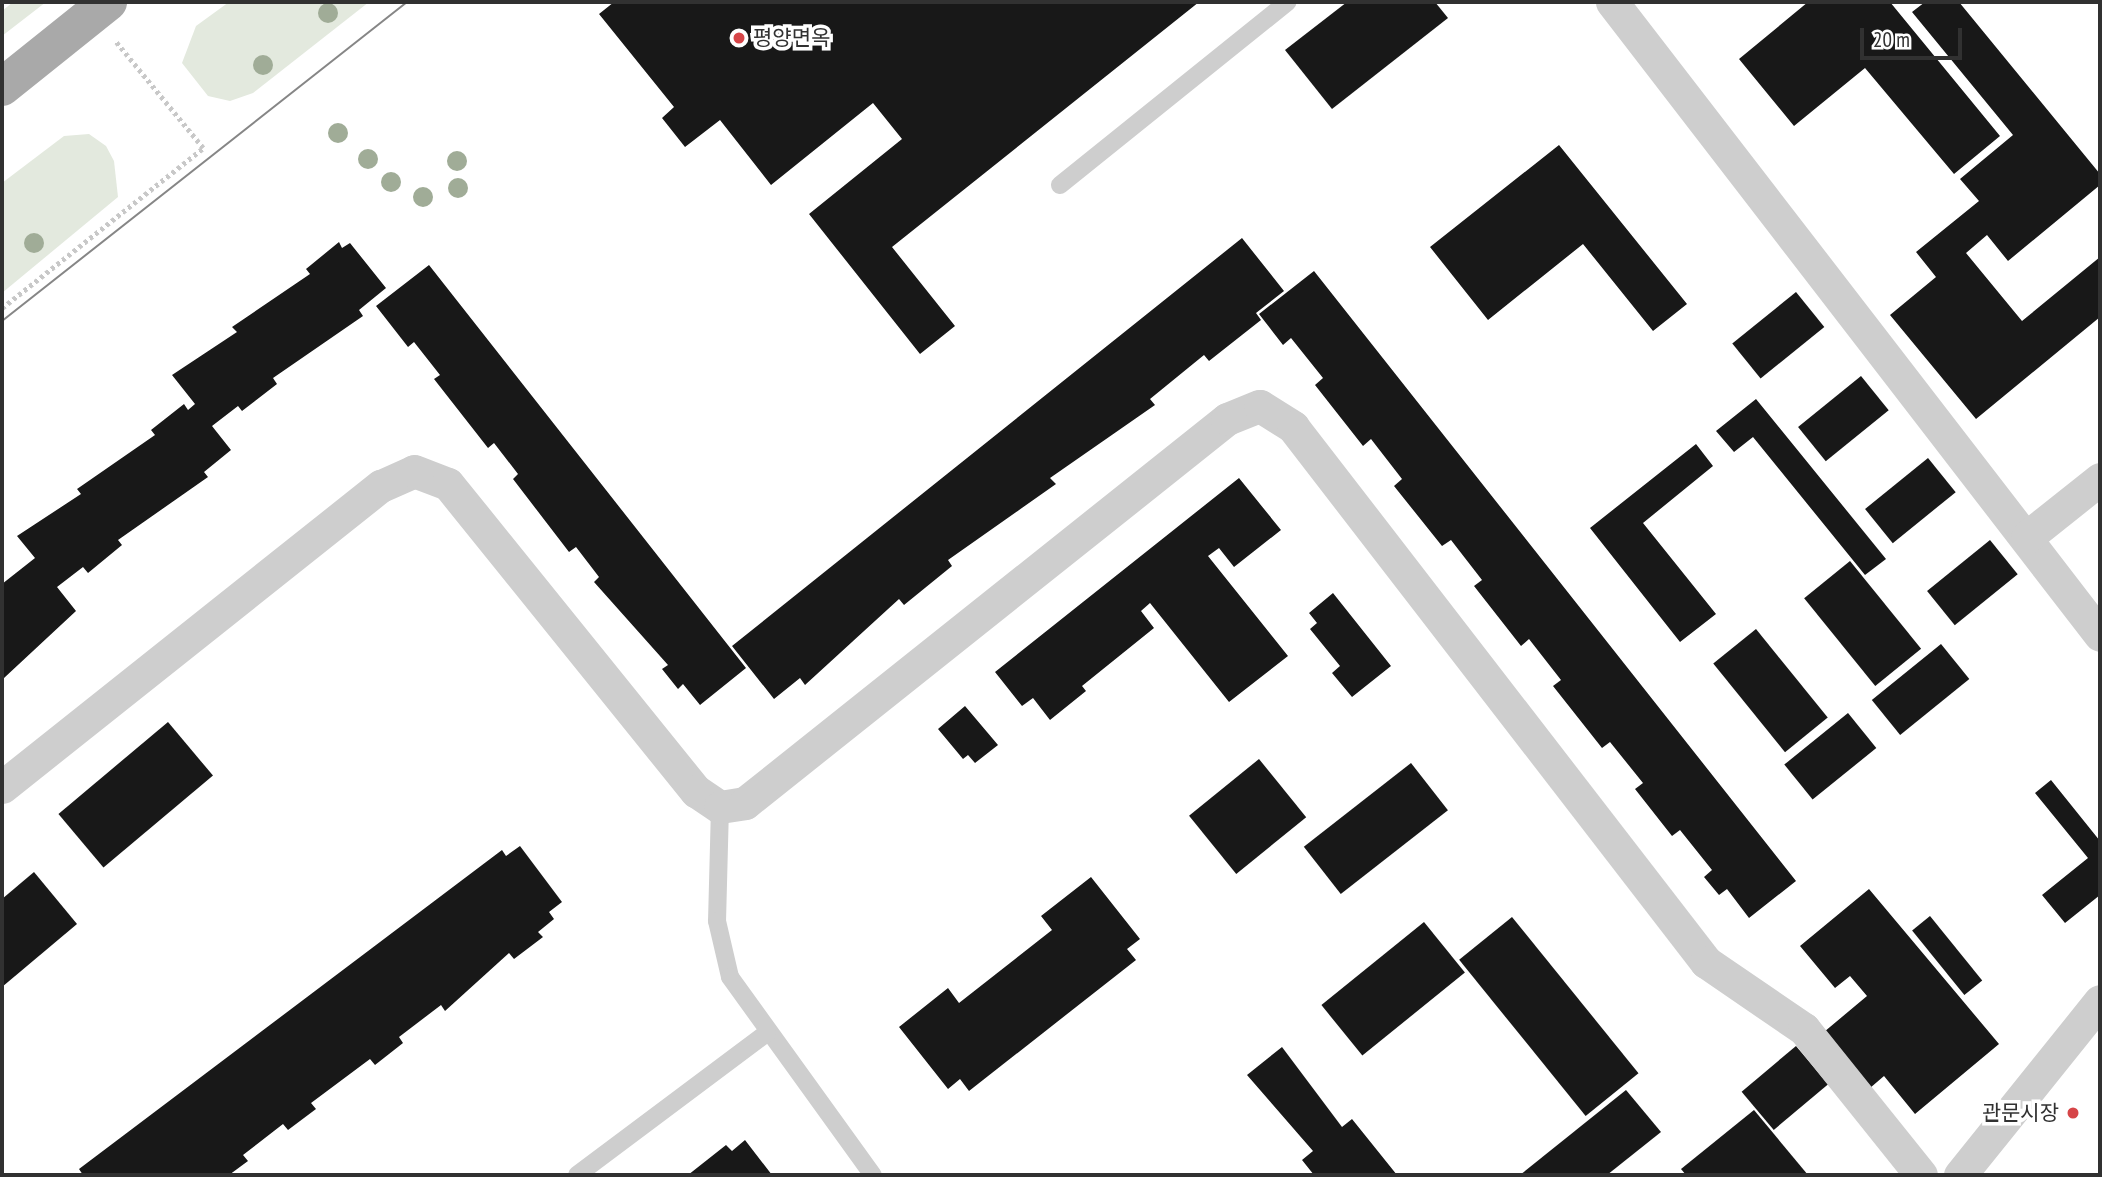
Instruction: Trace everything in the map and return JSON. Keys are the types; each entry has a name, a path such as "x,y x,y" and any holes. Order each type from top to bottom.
{"main road":[{"path":"2,87 100,8"}],"street":[{"path":"1612,2 2100,635"},
{"path":"2,787 381,486 414,471 448,485 696,791 720,807 745,803 1227,419 1260,406 1293,427 1706,962 1804,1029 1921,1175"},
{"path":"2027,537 2100,479"},
{"path":"1960,1175 2100,1000"}],"lane":[{"path":"1060,185 1288,2"},
{"path":"720,807 717,922 730,977 767,1034 873,1175"},
{"path":"577,1175 767,1034"}],"path":[{"path":"2,308 203,148 100,8"}],"shaded area":[{"path":"13,2 46,2 2,36 2,11"},
{"path":"229,2 369,2 253,93 230,101 208,96 182,63 196,26"},
{"path":"89,134 106,146 114,161 118,197 2,293 2,183 64,136"}],"building":[{"path":"614,2 1199,2 892,247 955,326 920,354 809,214 902,139 873,103 771,185 720,120 685,147 662,118 674,107 599,14"},
{"path":"1347,2 1435,2 1448,18 1332,109 1285,50"},
{"path":"1808,2 1890,2 2000,136 1954,174 1865,68 1794,126 1739,59"},
{"path":"1925,2 1959,2 2100,174 2100,185 2008,261 1987,235 1966,253 2022,321 2100,257 2100,317 1976,419 1890,315 1936,277 1916,252 1979,201 1960,179 2013,135 1912,12"},
{"path":"1559,145 1687,304 1653,331 1583,244 1488,320 1430,247"},
{"path":"1242,238 1284,291 1256,313 1261,320 1209,361 1204,355 1150,399 1155,405 1050,478 1056,484 948,560 952,566 904,605 899,599 805,685 800,678 774,699 732,646"},
{"path":"339,242 342,248 350,243 386,288 359,310 363,316 273,378 277,384 242,411 238,406 212,426 231,450 204,472 208,477 118,540 122,545 88,573 83,567 57,587 76,611 4,678 2,584 35,558 17,536 81,494 77,489 155,435 151,430 184,404 188,410 195,404 172,375 237,332 232,327 310,274 306,269"},
{"path":"429,265 746,668 700,705 683,684 678,689 662,669 668,665 594,582 599,577 576,547 569,552 513,479 518,474 494,443 488,448 434,379 440,375 414,342 408,347 376,306"},
{"path":"1314,271 1796,881 1749,918 1727,889 1719,895 1704,877 1712,870 1680,830 1672,836 1635,789 1643,783 1610,742 1602,748 1553,686 1561,680 1529,639 1521,646 1474,586 1482,580 1451,540 1442,546 1394,486 1402,479 1371,439 1363,446 1315,385 1323,378 1291,338 1283,345 1259,314"},
{"path":"1796,292 1824,327 1761,379 1732,344"},
{"path":"1861,376 1889,410 1826,461 1798,427"},
{"path":"1756,399 1886,559 1865,575 1753,437 1734,452 1716,431"},
{"path":"1696,444 1713,466 1643,523 1716,614 1680,642 1590,528"},
{"path":"1928,458 1956,492 1893,543 1865,509"},
{"path":"1239,478 1281,530 1234,567 1219,548 1208,556 1288,656 1229,702 1150,603 1141,611 1154,628 1082,686 1086,691 1050,720 1033,698 1022,706 995,672"},
{"path":"1990,540 2018,574 1955,625 1927,591"},
{"path":"1850,561 1921,649 1875,686 1804,598"},
{"path":"1333,593 1391,666 1352,697 1332,673 1340,666 1310,629 1317,623 1309,613"},
{"path":"1756,629 1828,718 1785,752 1713,664"},
{"path":"1941,644 1969,679 1900,735 1872,700"},
{"path":"965,706 998,745 975,763 968,755 963,759 938,729"},
{"path":"1848,713 1876,748 1813,800 1784,765"},
{"path":"168,722 213,776 103,868 58,814"},
{"path":"1259,759 1306,817 1236,874 1189,816"},
{"path":"1411,763 1448,810 1341,894 1304,847"},
{"path":"2051,780 2100,841 2100,895 2065,923 2042,895 2088,858 2035,793"},
{"path":"520,846 562,902 549,912 554,919 538,932 543,937 514,959 509,953 445,1011 441,1005 399,1037 403,1043 375,1065 370,1059 311,1103 316,1109 288,1130 283,1124 243,1155 248,1161 229,1175 83,1175 79,1169 502,850 506,856"},
{"path":"34,872 77,924 2,987 2,899"},
{"path":"1091,877 1140,939 1127,949 1136,960 969,1091 960,1079 948,1089 899,1027 948,988 959,1003 1052,930 1041,916"},
{"path":"1869,889 1999,1044 1915,1114 1884,1076 1870,1088 1824,1032 1867,996 1850,976 1835,988 1800,946"},
{"path":"1930,916 1982,981 1964,995 1912,930"},
{"path":"1512,917 1638,1073 1586,1116 1459,960"},
{"path":"1424,922 1465,973 1362,1056 1321,1005"},
{"path":"1796,1046 1828,1084 1774,1130 1742,1092"},
{"path":"1282,1047 1342,1127 1352,1119 1397,1175 1314,1175 1302,1160 1313,1151 1247,1075"},
{"path":"1626,1090 1661,1132 1607,1175 1520,1175"},
{"path":"1754,1110 1808,1175 1686,1175 1681,1169"},
{"path":"745,1140 772,1175 688,1175 726,1145 732,1151"}],"tram line":[{"path":"2,321 407,2"}],"place":[{"name":"평양면옥","path":"739,38"},
{"name":"관문시장","path":"2073,1113"}]}
